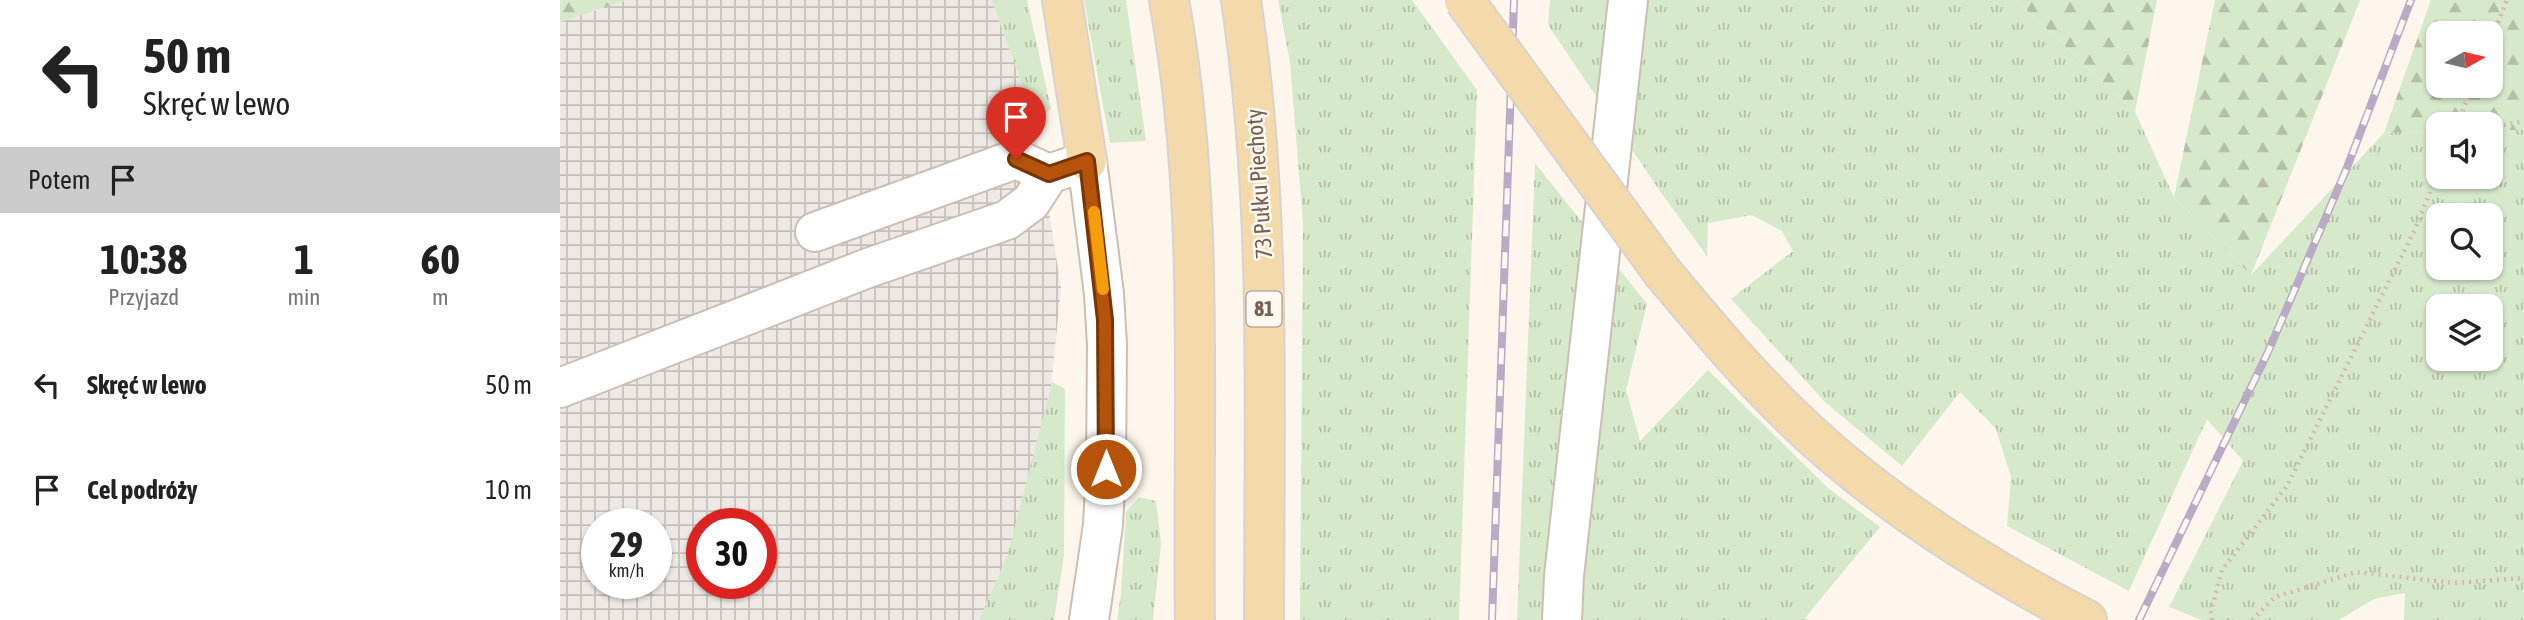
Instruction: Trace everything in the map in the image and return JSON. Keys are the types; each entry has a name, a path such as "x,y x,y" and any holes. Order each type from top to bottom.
{"main road":[{"path":"1062,0 1087,161"},
{"path":"1169,0 1177,44 1191,188 1196,338 1193,612"},
{"name":"73 Pułku Piechoty","path":"1241,0 1251,71 1264,251 1264,620"},
{"path":"1464,0 1663,273 1719,339 1794,419 1863,478 1926,524 1987,564 2087,620"}],"street":[{"path":"1562,620 1566,562 1628,0"},
{"path":"815,232 1016,159 1049,174"},
{"path":"560,388 868,268 1007,219 1031,202 1049,174 1087,161 1104,294 1107,345 1103,525 1089,620"}],"path":[{"path":"2498,21 2507,0"},
{"path":"2503,125 2524,121"},
{"path":"2212,620 2211,611 2222,570 2287,486 2415,229 2431,189"},
{"path":"2252,620 2275,597 2356,572 2454,583 2524,578"}],"shaded area":[{"path":"627,0 992,0 1035,122 1061,288 1042,479 979,620 560,620 560,22"}],"green space":[{"path":"560,0 627,0 560,22"},
{"path":"992,0 1027,0 1051,109 1035,122"},
{"path":"1084,0 1126,0 1146,141 1110,143"},
{"path":"1278,0 1412,0 1477,90 1459,620 1300,620 1303,223 1290,62"},
{"path":"1550,0 2016,0 2135,112 2174,197 2251,275 2384,133 2426,132 2426,189 2503,189 2503,130 2524,130 2524,620 2404,620 2405,593 2374,599 2339,620 2202,620 2169,607 2243,461 2207,419 2129,591 2007,526 2011,477 1996,429 1960,392 1902,466 1825,402 1731,299 1793,251 1782,231 1752,215 1708,223 1707,256 1548,25"},
{"path":"2016,0 2157,0 2135,112"},
{"path":"2215,0 2360,0 2251,275 2174,197"},
{"path":"2431,0 2524,0 2524,130 2503,130 2503,112 2426,112 2426,132 2384,133"},
{"path":"1535,163 1647,304 1626,390 1640,441 1708,370 1828,488 1880,527 1805,618 1808,620 1517,620"},
{"path":"1052,382 1065,389 1064,556 1054,620 979,620 1008,554"},
{"path":"1139,497 1156,501 1161,544 1153,620 1117,620 1126,512"}],"railway":[{"path":"1492,620 1514,0"},
{"path":"2139,620 2268,352 2346,170 2411,0"}],"slow traffic":[{"path":"1094,212 1103,289"}],"route":[{"path":"1016,159 1049,174 1087,161 1104,294 1107,345 1106,469"}]}
